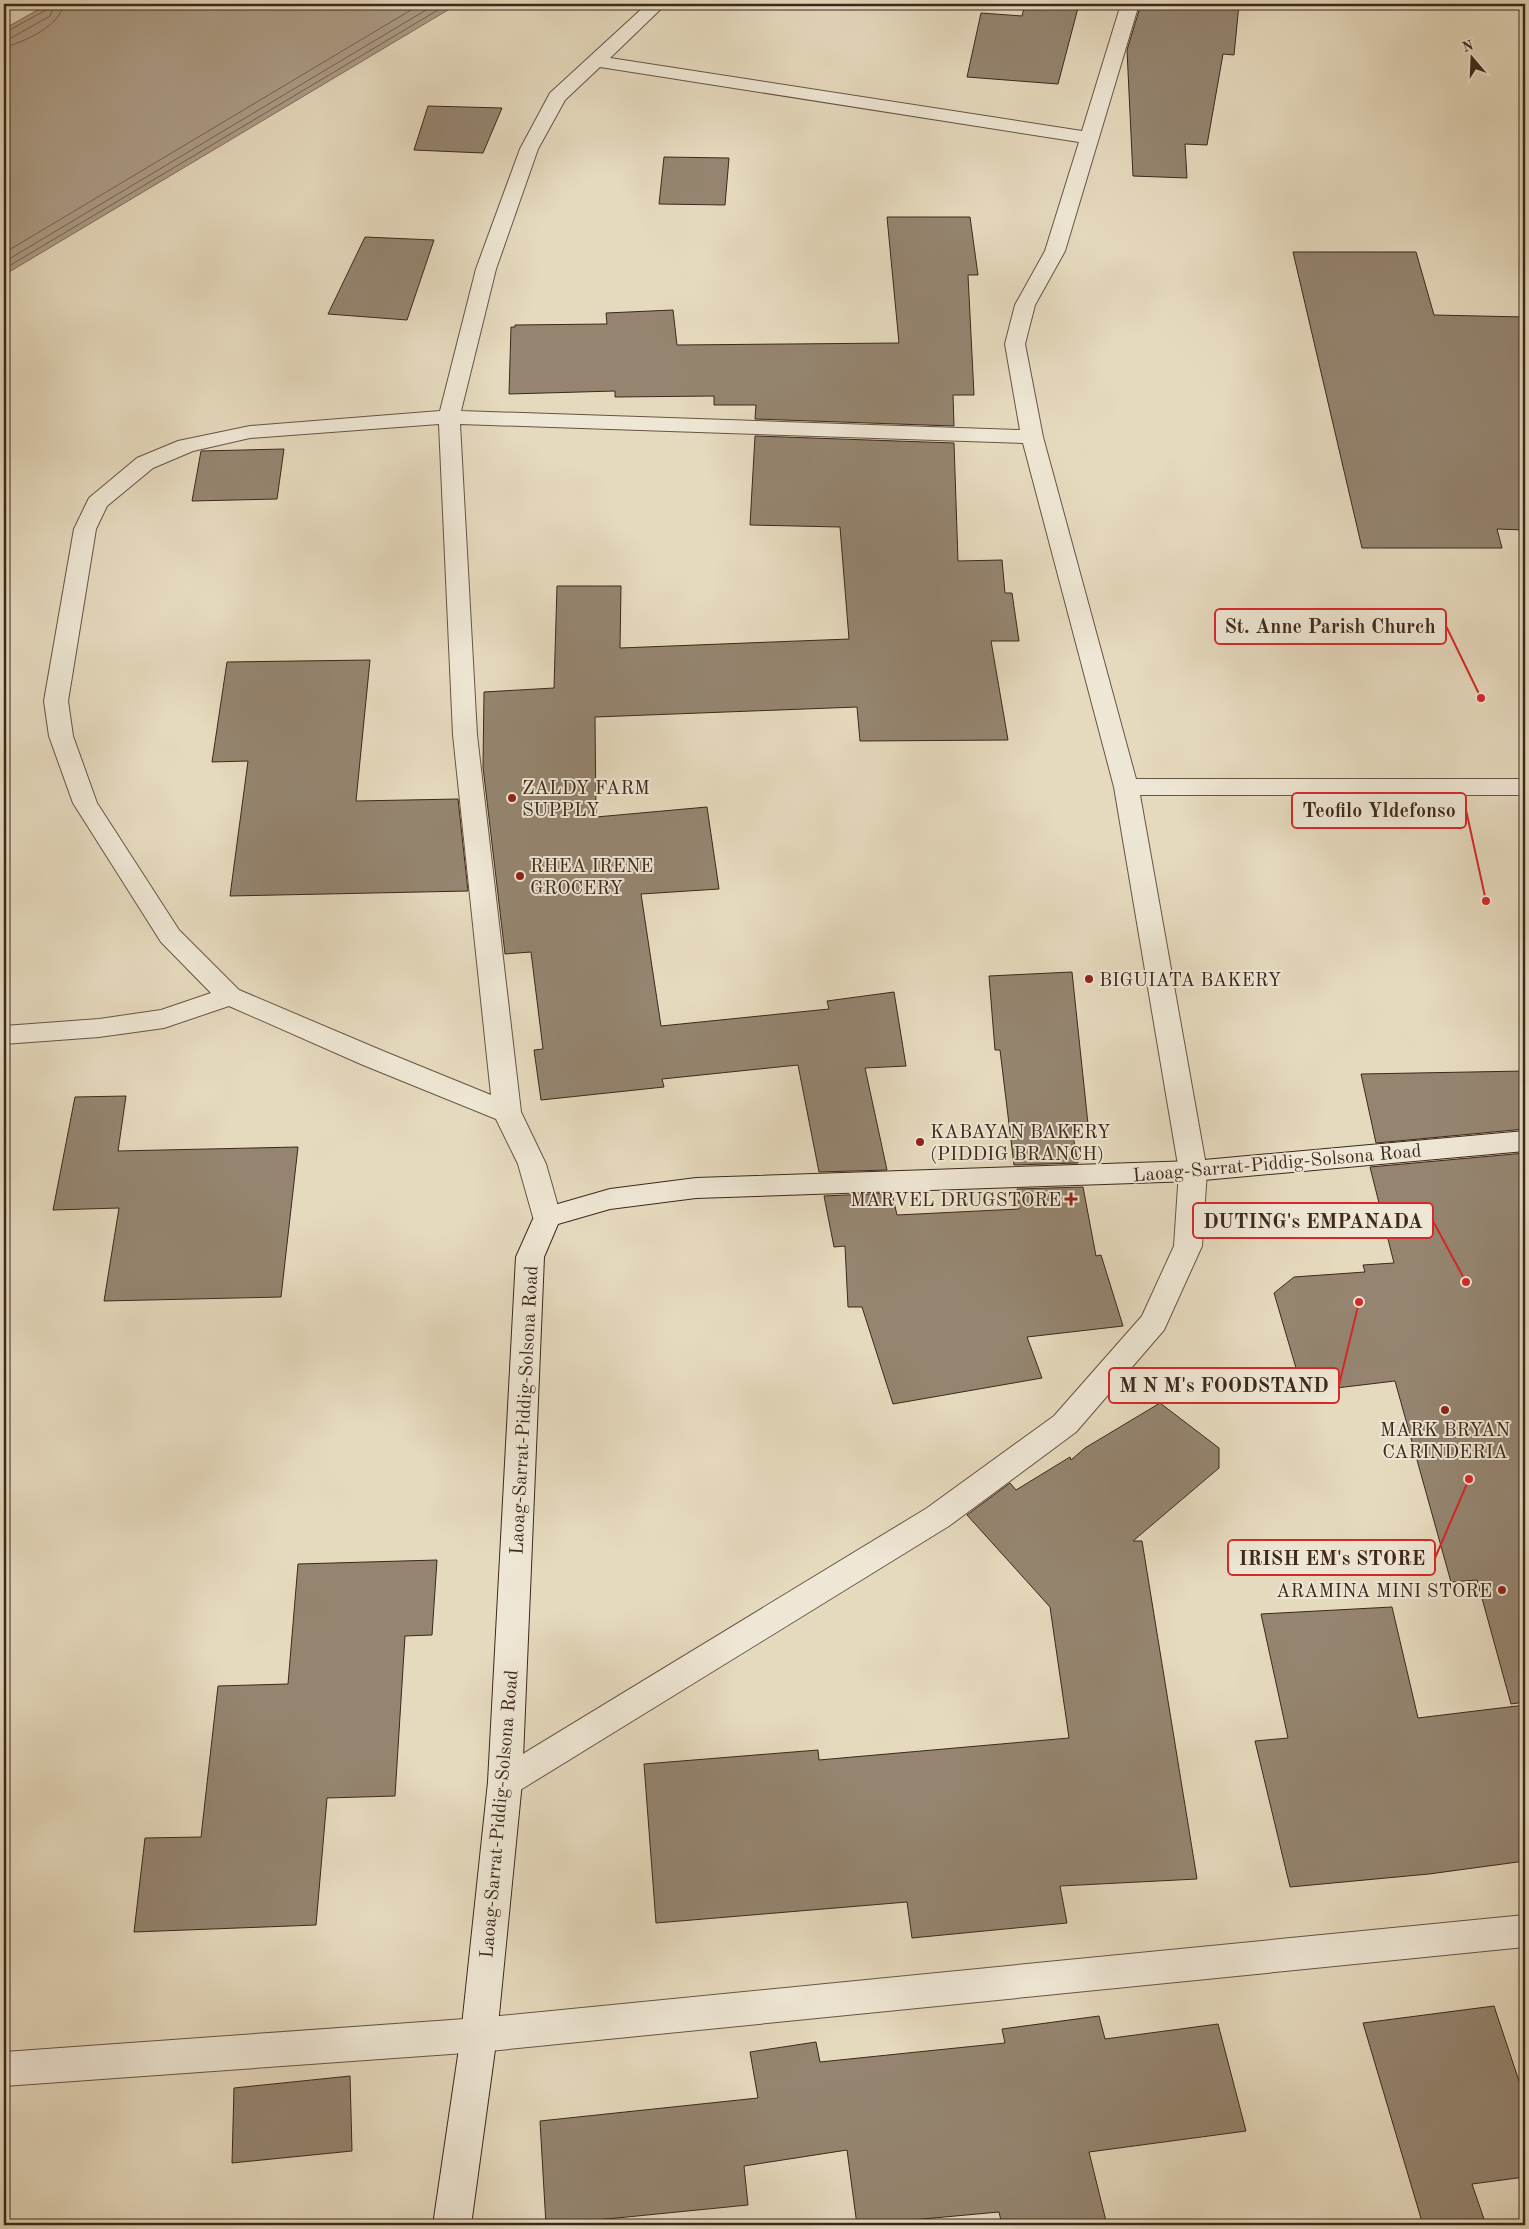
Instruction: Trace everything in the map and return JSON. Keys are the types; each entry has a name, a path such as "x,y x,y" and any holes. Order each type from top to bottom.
{"street":[{"path":"547,1217 532,1164 507,1112 465,735 449,417 486,269 529,149 557,97 657,4"},
{"path":"505,1782 938,1517 1065,1424 1154,1322 1188,1246 1193,1171 1126,787 1032,437 1016,344 1025,305 1055,251 1130,4"},
{"path":"595,61 1090,138"},
{"path":"507,1112 372,1058 230,996 170,936 85,803 61,736 56,701 85,530 98,503 145,463 186,446 250,432 449,417 1032,437"},
{"path":"1126,787 1525,787"},
{"path":"4,1035 98,1028 164,1019 230,996"},
{"name":"Laoag-Sarrat-Piddig-Solsona Road","path":"452,2225 479,2035 505,1782 530,1257 547,1217 610,1199 696,1188 1110,1176 1193,1171 1525,1142"},
{"path":"4,2069 479,2035 1525,1931"}],"water":[{"path":"48,4 458,4 4,275 4,29"}],"building":[{"path":"1025,4 1079,4 1058,84 967,77 981,13 1022,16"},
{"path":"1141,4 1239,4 1234,55 1223,54 1207,145 1185,144 1187,178 1133,176 1127,50"},
{"path":"428,106 502,108 483,153 414,150"},
{"path":"664,157 729,158 725,205 659,204"},
{"path":"887,217 970,217 978,275 968,275 974,395 953,395 954,426 755,419 756,405 714,405 714,396 615,397 615,391 509,394 511,327 515,327 515,325 607,324 606,313 673,310 677,345 899,343"},
{"path":"365,237 434,240 407,320 328,314"},
{"path":"1293,252 1416,252 1434,315 1525,317 1525,530 1497,529 1502,548 1362,548"},
{"path":"755,436 954,443 958,561 1002,560 1005,593 1012,593 1019,641 991,641 1008,740 860,741 857,707 595,717 596,817 707,807 719,889 641,894 661,1026 829,1009 827,1001 894,992 906,1066 865,1068 887,1170 819,1172 798,1065 662,1079 664,1087 541,1100 534,1050 543,1049 531,952 505,954 483,767 484,692 554,688 557,586 621,586 620,648 849,639 840,527 750,525"},
{"path":"284,449 277,499 192,501 201,451"},
{"path":"370,660 356,801 458,799 468,891 230,896 248,761 212,762 227,662"},
{"path":"1072,972 1088,1124 1071,1125 1078,1163 1014,1165 1000,1050 995,1050 989,976"},
{"path":"1525,1071 1525,1129 1376,1143 1361,1074"},
{"path":"126,1096 118,1151 298,1147 281,1297 104,1301 119,1208 53,1210 75,1097"},
{"path":"1525,1153 1525,1702 1511,1704 1477,1580 1451,1582 1395,1381 1303,1392 1274,1293 1294,1277 1365,1272 1363,1265 1394,1263 1370,1167"},
{"path":"1083,1187 1096,1256 1101,1255 1123,1326 1027,1337 1042,1378 893,1404 862,1307 848,1307 845,1246 834,1247 824,1196 892,1193 897,1215 1019,1209 1017,1189"},
{"path":"1160,1403 1219,1448 1219,1468 1133,1541 1142,1541 1197,1879 1060,1886 1067,1923 912,1938 907,1902 656,1923 644,1764 818,1750 819,1760 1069,1738 1050,1607 967,1515 1010,1483 1016,1490 1070,1457 1071,1460 1085,1448"},
{"path":"437,1560 432,1635 405,1636 395,1796 327,1798 316,1925 134,1932 145,1838 201,1837 218,1686 288,1684 298,1564"},
{"path":"1392,1607 1418,1718 1525,1705 1525,1861 1429,1874 1290,1887 1255,1741 1288,1738 1261,1614"},
{"path":"1494,2006 1525,2099 1525,2177 1472,2184 1486,2225 1423,2225 1363,2023"},
{"path":"1099,2016 1105,2039 1218,2024 1246,2131 1089,2152 1107,2225 1002,2225 999,2212 857,2225 847,2150 744,2166 748,2205 546,2225 540,2121 758,2098 750,2052 816,2042 820,2062 1005,2043 1002,2029"},
{"path":"350,2076 352,2151 232,2163 234,2088"}],"place":[{"name":"St. Anne Parish Church","path":"1481,698"},
{"name":"ZALDY FARM SUPPLY","path":"512,798"},
{"name":"RHEA IRENE GROCERY","path":"520,876"},
{"name":"Teofilo Yldefonso","path":"1486,901"},
{"name":"BIGUIATA BAKERY","path":"1089,979"},
{"name":"KABAYAN BAKERY (PIDDIG BRANCH)","path":"920,1142"},
{"name":"MARVEL DRUGSTORE","path":"1071,1199"},
{"name":"DUTING's EMPANADA","path":"1466,1282"},
{"name":"M N M's FOODSTAND","path":"1359,1302"},
{"name":"MARK BRYAN CARINDERIA","path":"1445,1410"},
{"name":"IRISH EM's STORE","path":"1469,1479"},
{"name":"ARAMINA MINI STORE","path":"1502,1590"}]}
